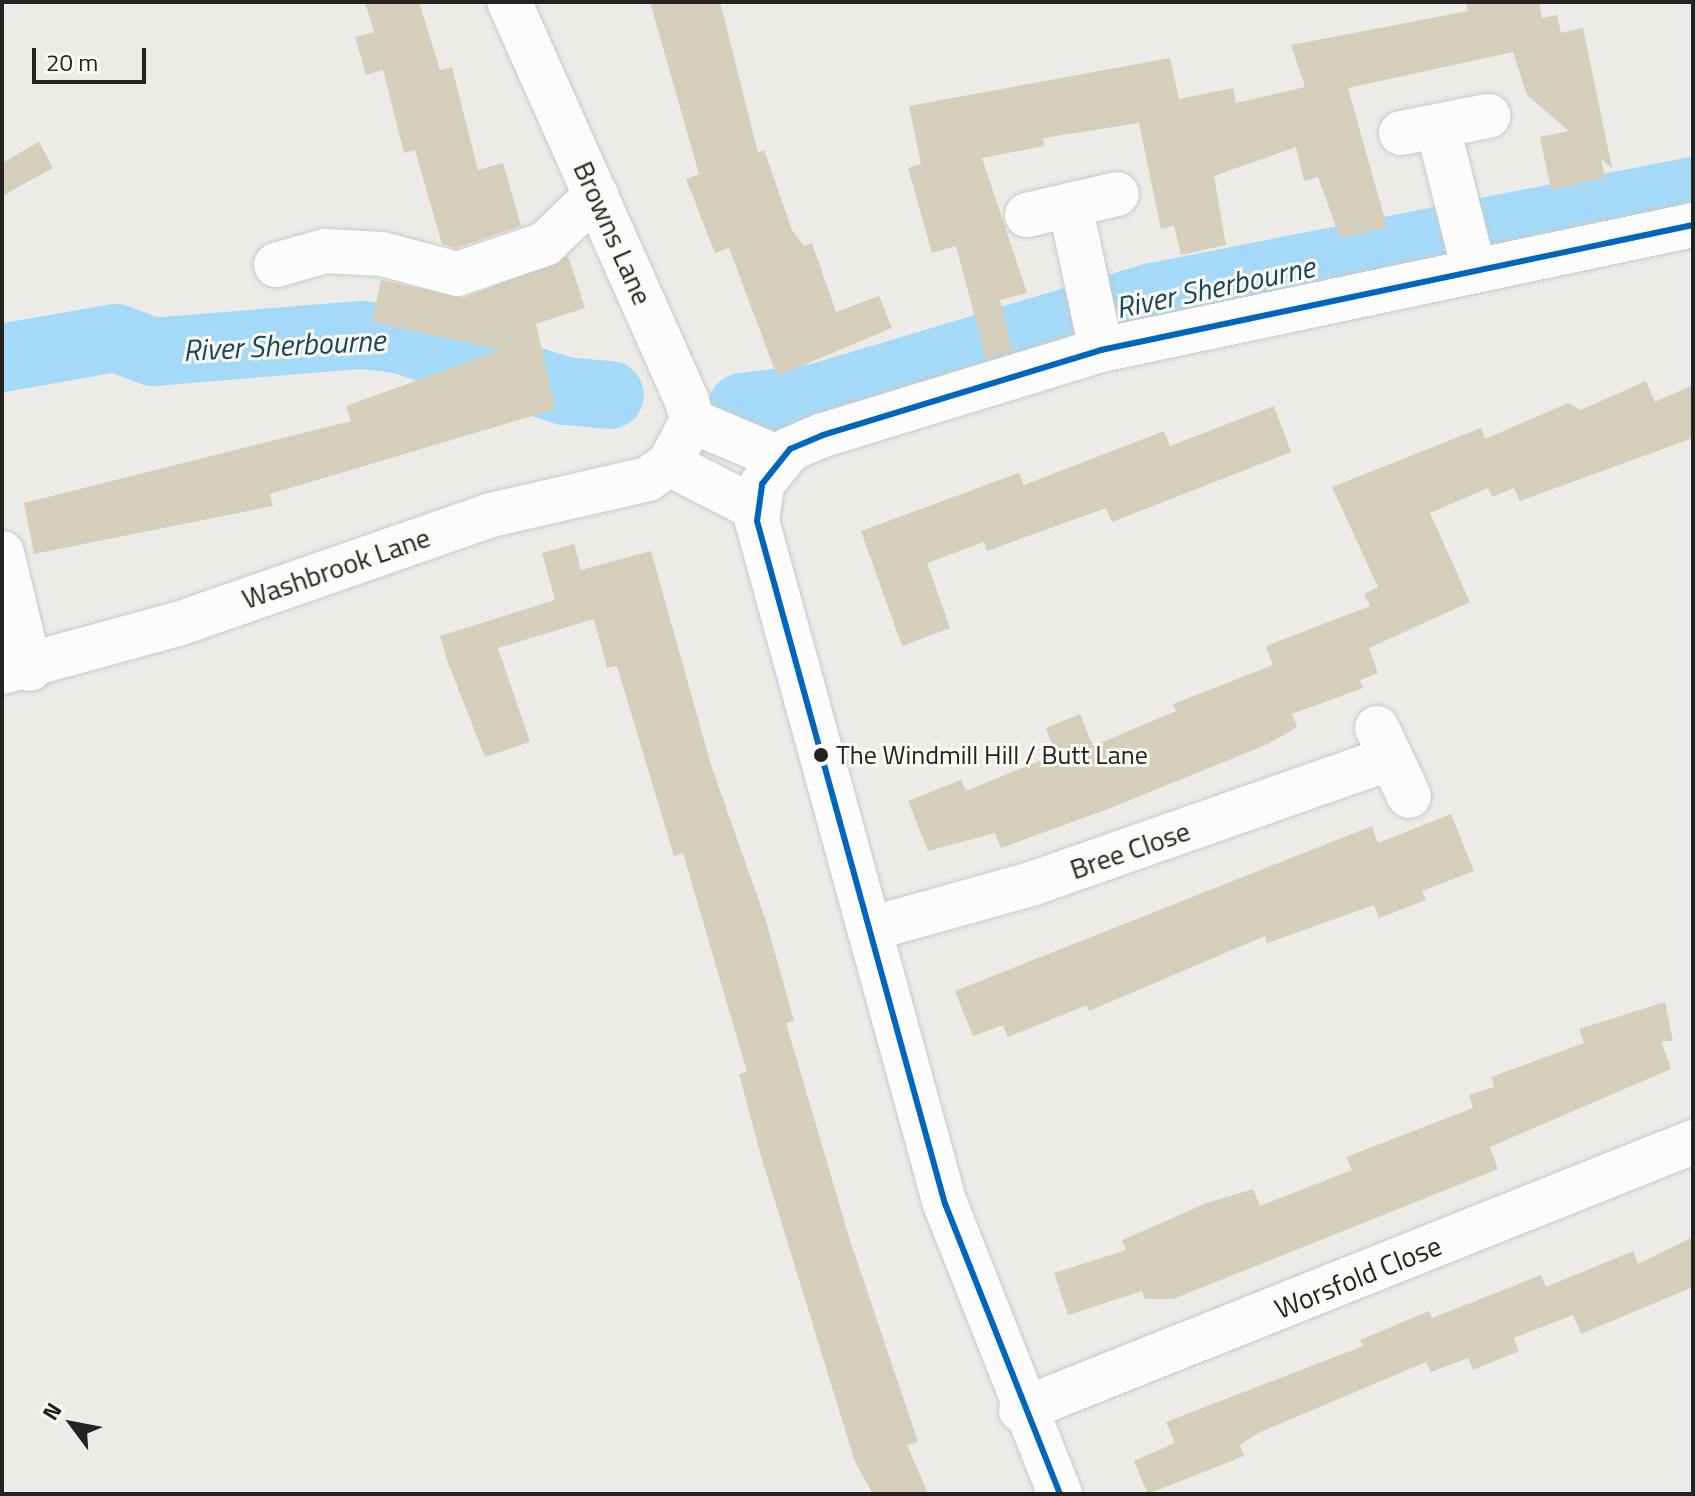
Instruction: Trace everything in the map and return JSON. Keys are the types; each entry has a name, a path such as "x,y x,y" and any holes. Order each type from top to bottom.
{"street":[{"name":"Browns Lane","path":"509,2 596,195 692,421"},
{"path":"1467,243 1419,131 1488,116"},
{"path":"1027,215 1117,194"},
{"path":"276,265 339,252 382,254 457,274 545,244 596,195"},
{"path":"1070,205 1095,327"},
{"path":"1060,1494 1021,1410 945,1204 870,929 757,509 779,458 861,421 1095,327 1467,243 1693,225"},
{"path":"757,509 669,464 692,421 779,458"},
{"name":"Washbrook Lane","path":"16,670 491,515 648,479 669,464"},
{"path":"2,553 16,670"},
{"name":"Bree Close","path":"870,929 1031,884 1382,744 1409,796"},
{"name":"Worsfold Close","path":"1021,1410 1693,1142"}],"building":[{"path":"365,2 419,2 440,70 452,67 478,170 503,163 521,226 456,248 442,244 415,150 404,153 383,70 366,75 355,37 374,32"},
{"path":"650,2 720,2 758,153 764,150 792,230 804,246 812,243 836,312 879,296 892,328 777,376 729,248 715,253 686,179 699,174"},
{"path":"1466,2 1539,2 1542,18 1557,15 1561,33 1583,28 1612,168 1601,159 1605,178 1551,190 1540,137 1569,131 1527,95 1513,52 1348,88 1387,227 1340,238 1318,177 1304,181 1296,147 1214,176 1226,245 1181,255 1174,226 1161,229 1139,123 1043,138 1044,146 982,158 1027,293 1000,300 1012,351 986,359 956,246 932,253 908,168 921,164 909,106 1170,58 1179,99 1233,88 1236,103 1305,87 1291,45 1468,11"},
{"path":"39,142 53,168 2,196 2,163"},
{"path":"568,256 585,308 536,324 555,409 270,494 273,506 34,554 24,503 351,421 346,406 502,350 372,322 381,280 464,298"},
{"path":"1646,381 1655,402 1693,385 1693,438 1520,501 1514,488 1492,497 1488,488 1430,513 1470,602 1369,648 1378,673 1360,680 1363,688 1292,714 1297,727 1268,744 1108,809 1001,848 995,833 928,851 908,801 961,780 966,791 1056,754 1046,728 1080,714 1093,746 1176,711 1173,704 1273,665 1266,646 1370,606 1364,594 1378,587 1332,487 1481,428 1485,439 1568,403 1581,410"},
{"path":"1274,406 1291,452 1112,522 1106,508 987,551 984,542 927,563 950,628 902,646 861,531 1019,473 1024,485 1164,431 1170,446"},
{"path":"574,544 581,570 651,551 711,765 766,921 794,1021 786,1023 849,1237 918,1442 907,1445 928,1494 873,1494 855,1462 761,1156 739,1074 747,1072 683,853 674,856 617,666 607,668 594,619 498,648 530,742 485,757 448,663 440,636 555,600 542,553"},
{"path":"1451,814 1474,871 1422,891 1426,900 1379,918 1374,905 1267,943 1265,936 1089,1011 1087,1005 1008,1037 1003,1025 973,1036 955,991 1372,826 1378,843"},
{"path":"1665,1002 1673,1041 1661,1041 1671,1069 1490,1147 1498,1169 1173,1299 1145,1299 1142,1291 1068,1315 1054,1273 1126,1250 1122,1240 1207,1203 1253,1189 1260,1206 1352,1170 1346,1157 1473,1108 1469,1095 1494,1087 1491,1077 1584,1043 1579,1029"},
{"path":"1693,1237 1693,1287 1581,1334 1573,1315 1514,1338 1519,1351 1473,1370 1468,1358 1431,1372 1426,1362 1258,1433 1240,1445 1244,1456 1148,1494 1134,1461 1175,1443 1166,1422 1363,1346 1360,1340 1429,1311 1432,1318 1541,1275 1546,1287 1633,1251 1638,1264"}],"waterway":[{"name":"River Sherbourne","path":"742,407 816,398 1153,297 1693,191"},
{"name":"River Sherbourne","path":"2,358 116,338 153,352 361,335 398,339 565,391 610,395"}],"transit line":[{"path":"1060,1494 945,1204 757,521 762,484 790,449 823,435 1101,350 1693,225"}],"place":[{"name":"The Windmill Hill / Butt Lane","path":"821,755"}]}
